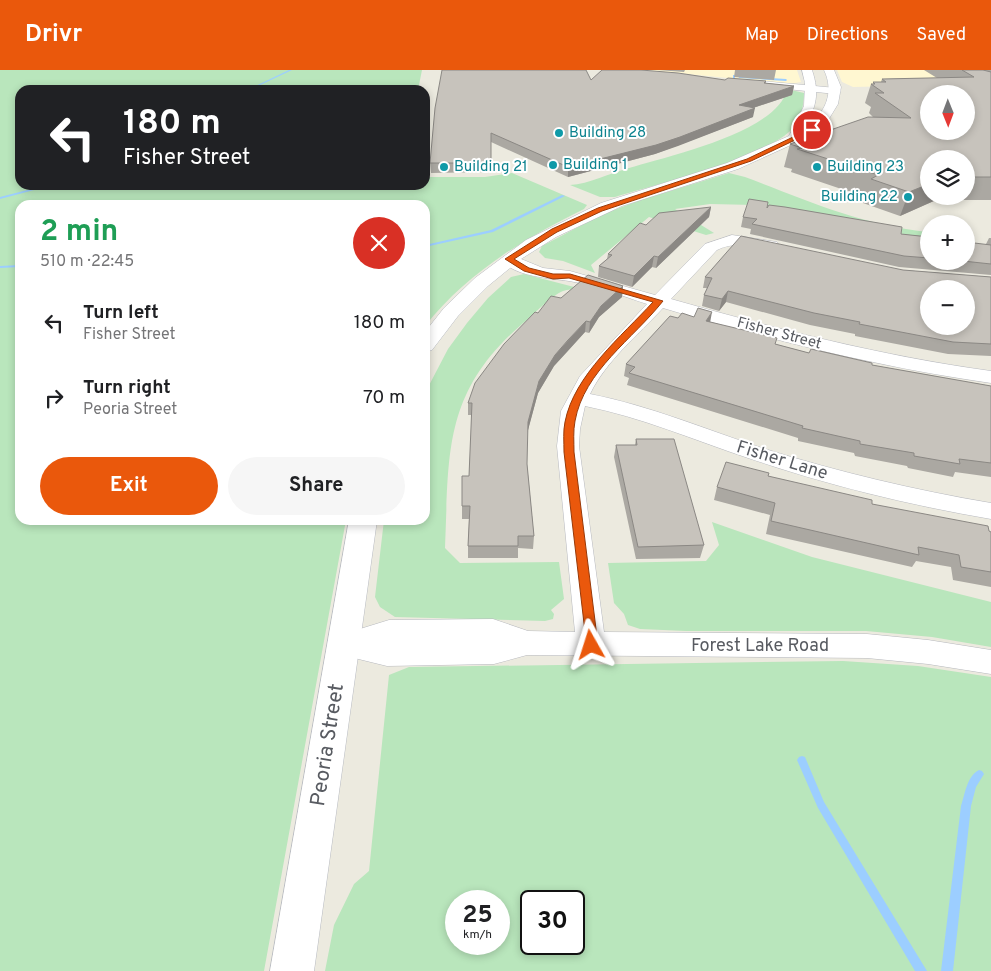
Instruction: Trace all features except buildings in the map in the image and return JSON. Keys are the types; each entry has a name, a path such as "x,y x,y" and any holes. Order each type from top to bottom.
{"main road":[{"path":"795,138 795,133 801,127 809,111 811,88 807,70"},
{"path":"430,340 462,300 509,259 555,231 600,209 749,160 810,132 822,121 832,104 836,90 829,70"},
{"name":"Peoria Street","path":"292,971 362,525"}],"street":[{"path":"747,82 836,90"},
{"path":"591,645 568,446 570,423 584,384 598,366 708,249 716,243 745,240 793,250"},
{"name":"Fisher Street","path":"509,259 526,269 553,276 570,276 859,355 991,377"},
{"name":"Fisher Lane","path":"578,398 615,406 820,473 902,494 991,511"},
{"name":"Forest Lake Road","path":"344,645 386,654 494,652 527,644 867,646 928,652 991,662"}],"shaded area":[{"path":"645,70 797,70 801,82 790,84"},
{"path":"837,70 959,70 984,84 853,87 842,82"}],"green space":[{"path":"0,70 422,70 419,85 15,85 15,190 430,190 430,177 485,177 512,173 587,205 584,209 539,232 497,259 459,290 430,320 430,200 15,200 15,525 345,525 264,971 0,971"},
{"path":"787,89 804,93 800,116 793,128 780,139 760,150 710,169 615,197 600,197 570,185 693,150 743,130 764,118 779,104"},
{"path":"729,173 745,177 833,210 879,224 920,231 920,237 754,205 710,204 675,209 714,233 706,235 649,217 591,265 595,273 563,261 545,258 539,252 542,246 603,214 641,200"},
{"path":"524,274 578,288 558,293 521,325 496,350 477,375 464,400 455,426 450,454 445,548 460,563 559,562 564,599 551,610 554,614 553,619 545,621 395,617 380,607 375,597 383,525 430,525 430,383 448,349 467,323 488,298 511,277"},
{"path":"712,522 812,557 991,602 991,647 932,637 866,631 686,631 640,629 628,625 624,614 614,603 608,563 706,561 719,545"},
{"path":"843,661 918,666 991,677 991,971 325,971 334,925 354,884 369,871 389,675 409,667"}],"waterway":[{"path":"259,85 291,70"},
{"path":"739,77 786,80"},
{"path":"0,198 31,190"},
{"path":"430,245 492,231 563,196"},
{"path":"0,267 15,266"},
{"path":"802,760 821,805 921,971"},
{"path":"947,971 966,806 972,785 979,774"}],"place":[{"name":"Building 28","path":"559,133"},
{"name":"Building 1","path":"553,165"},
{"name":"Building 21","path":"444,167"},
{"name":"Building 23","path":"817,167"},
{"name":"Building 22","path":"908,197"}],"route":[{"path":"591,645 568,429 574,405 582,387 604,358 659,301 570,276 553,276 526,269 509,259 555,231 600,209 749,160 774,150 812,130"}]}
